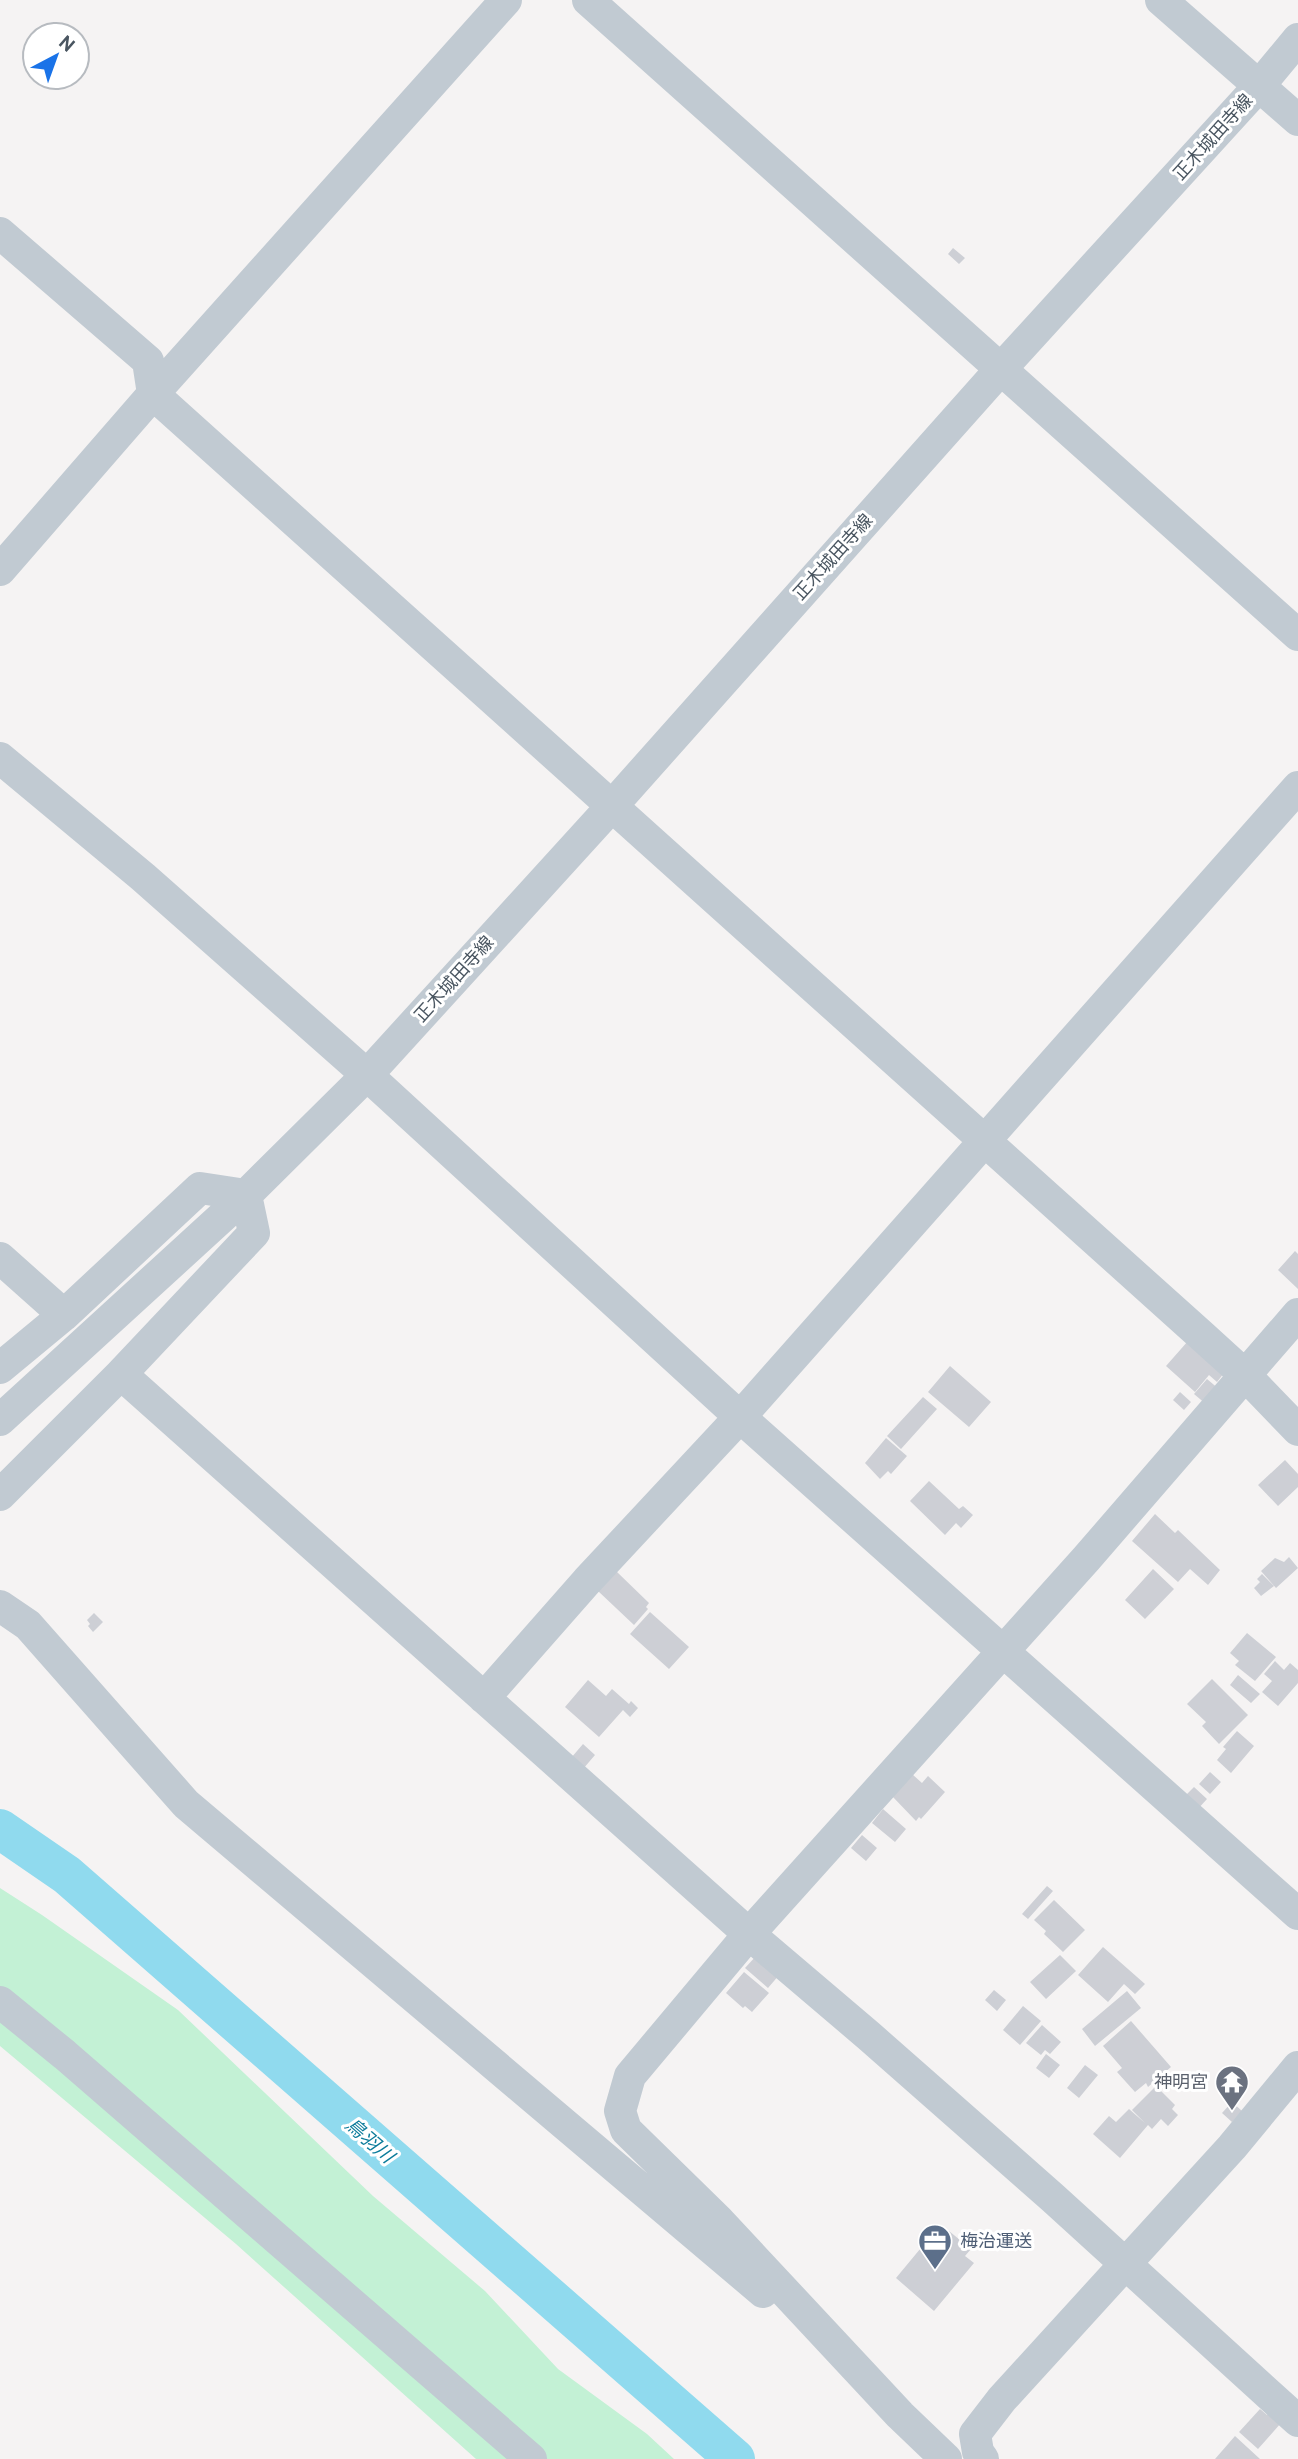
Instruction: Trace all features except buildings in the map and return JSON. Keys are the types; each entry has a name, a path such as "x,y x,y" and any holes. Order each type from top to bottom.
{"street":[{"path":"0,570 153,394 506,0"},
{"path":"588,0 1298,635"},
{"path":"1161,0 1298,120"},
{"name":"正木城田寺線","path":"0,1420 246,1195 367,1075 612,806 1000,370 1259,86 1298,39"},
{"path":"0,233 148,361 153,394 985,1139 1245,1375 1298,1430"},
{"path":"0,758 143,877 367,1075 740,1417 1298,1914"},
{"path":"484,1698 587,1581 740,1417 1298,787"},
{"path":"0,1368 64,1315 201,1188 246,1195 254,1233 121,1374 0,1495"},
{"path":"0,1258 64,1315"},
{"path":"946,2459 873,2386 718,2220 626,2130 620,2110 630,2076 749,1934 1003,1652 1298,1314"},
{"path":"121,1374 749,1934 1127,2264 1298,2421"},
{"path":"0,1606 27,1625 186,1804 873,2386"},
{"path":"0,2002 65,2055 531,2459"},
{"path":"983,2459 978,2452 975,2434 1002,2399 1232,2147 1298,2067"}],"green space":[{"path":"0,1888 178,2010 373,2196 485,2291 558,2369 647,2434 674,2459 476,2459 236,2244 0,2046"}],"waterway":[{"name":"鳥羽川","path":"0,1829 67,1875 735,2459"}],"place":[{"name":"神明宮","path":"1232,2112"},
{"name":"梅治運送","path":"935,2271"}]}
